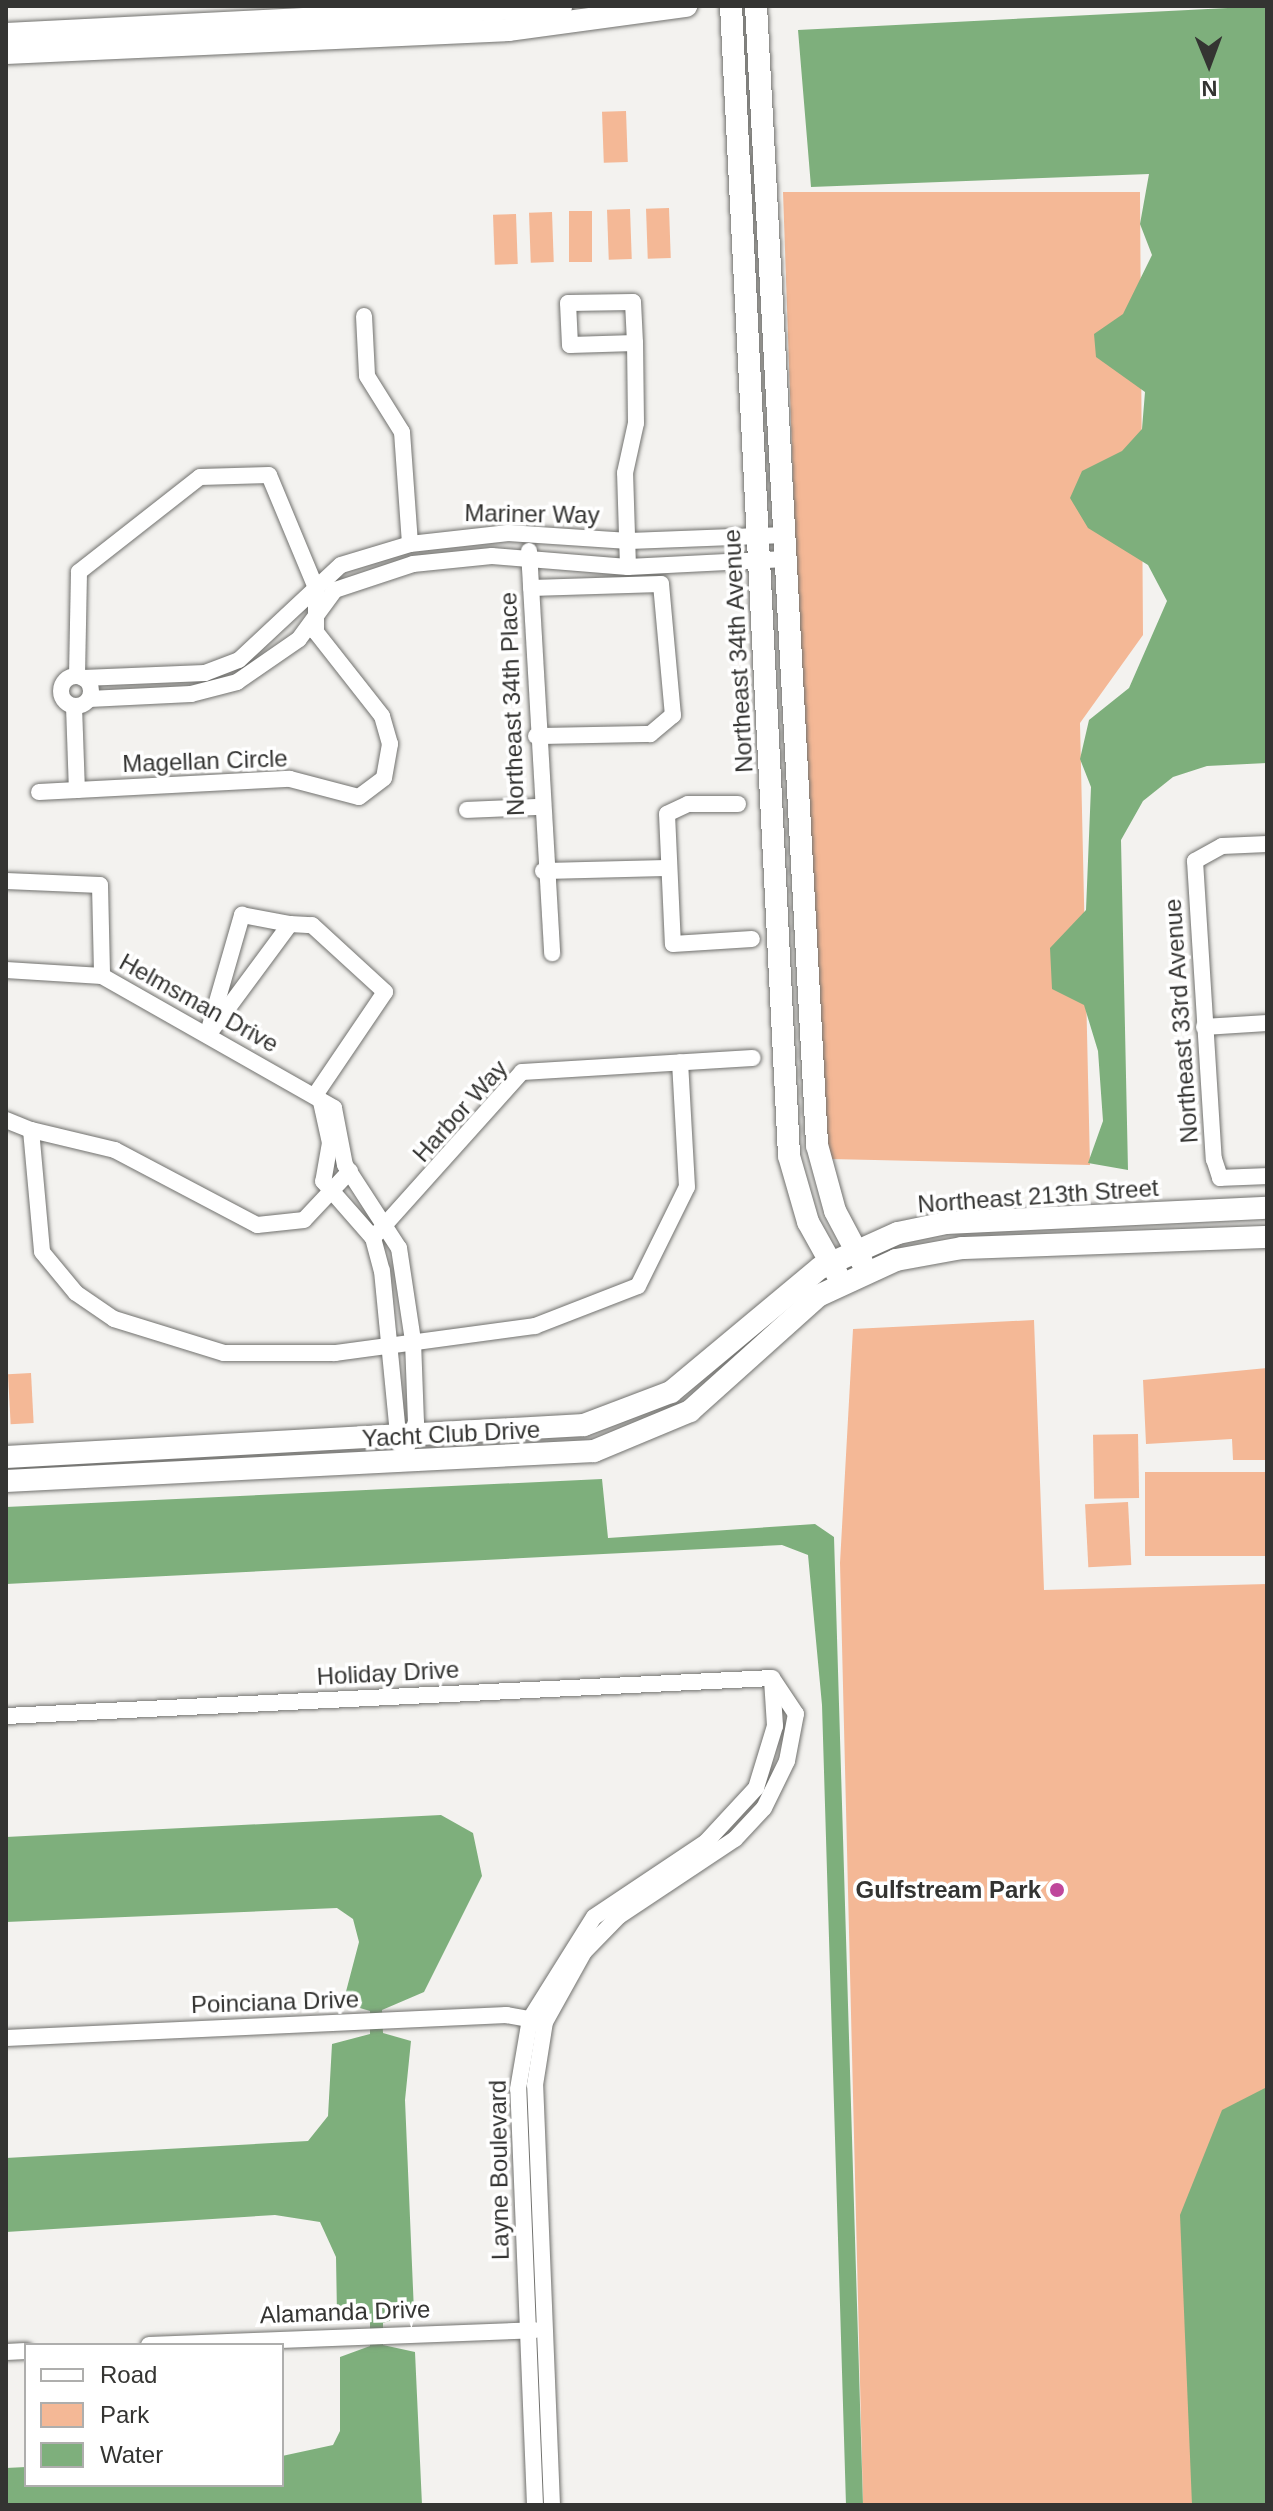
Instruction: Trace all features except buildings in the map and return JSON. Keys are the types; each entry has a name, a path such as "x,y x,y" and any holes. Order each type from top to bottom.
{"street":[{"path":"6,34 561,6"},
{"path":"6,53 508,30 686,6"},
{"name":"Northeast 34th Avenue","path":"731,6 789,1156 808,1222 830,1271"},
{"path":"756,6 817,1145 835,1211 865,1271"},
{"path":"628,567 625,473 636,423 635,343 633,302 568,303 570,345 635,343"},
{"path":"364,316 367,376 402,432 410,544"},
{"name":"Magellan Circle","path":"39,792 290,779 359,797 384,778 390,744 382,716 316,632 316,588 269,475 200,477 79,572 82,702 77,790"},
{"name":"Mariner Way","path":"80,677 205,673 271,638 341,565 410,544 528,535 629,541 785,535"},
{"name":"Northeast 34th Place","path":"528,535 543,871 552,953"},
{"name":"Mariner Way","path":"82,702 191,694 237,682 290,646 335,590 361,577 413,564 529,560 628,567 786,559"},
{"path":"531,588 661,584 668,725 650,734 536,736"},
{"name":"Magellan Circle","path":"80,677 60,689 82,702"},
{"path":"738,804 672,808 668,868 673,944 752,939"},
{"path":"467,810 540,807"},
{"name":"Northeast 33rd Avenue","path":"1267,844 1222,846 1195,861 1204,1027 1220,1178 1267,1176"},
{"path":"543,871 668,868"},
{"path":"6,881 100,885 102,976"},
{"path":"208,1035 242,915 312,925 385,992 316,1094 326,1110 330,1143 323,1181 373,1238 407,1437"},
{"path":"208,1035 290,924"},
{"name":"Helmsman Drive","path":"6,970 102,976 316,1094 334,1108 347,1168"},
{"path":"1204,1027 1267,1023"},
{"name":"Harbor Way","path":"373,1238 522,1072 753,1058"},
{"path":"31,1130 42,1252 76,1293 114,1319 224,1353 335,1353 535,1326 638,1286 687,1187 680,1062"},
{"path":"6,1120 31,1130 115,1150 257,1225 304,1220 347,1168 387,1223 413,1341 407,1437 401,1463"},
{"name":"Northeast 213th Street","path":"830,1271 856,1249 946,1223 1267,1208"},
{"name":"Northeast 213th Street","path":"830,1271 865,1271 962,1248 1267,1237"},
{"name":"Yacht Club Drive","path":"6,1457 556,1429 640,1408 690,1379 830,1271"},
{"name":"Yacht Club Drive","path":"6,1481 594,1451 643,1435 690,1411 830,1271"},
{"name":"Holiday Drive","path":"6,1716 772,1678"},
{"name":"Layne Boulevard","path":"552,2505 518,2089 537,2021 594,1917 735,1839 780,1783 796,1714 772,1678"},
{"name":"Poinciana Drive","path":"6,2038 406,2020 537,2021"},
{"name":"Layne Boulevard","path":"535,2505 536,2330"},
{"name":"Alamanda Drive","path":"193,2343 536,2330"}],"green space":[{"path":"626,111 628,162 604,163 602,112"},
{"path":"783,192 1140,192 1143,635 1080,723 1090,1165 830,1159 815,1115"},
{"path":"669,208 671,258 648,259 646,209"},
{"path":"630,209 632,259 609,260 607,210"},
{"path":"569,211 592,211 592,262 569,262"},
{"path":"552,212 554,262 531,263 529,213"},
{"path":"516,214 518,264 495,265 493,215"},
{"name":"Gulfstream Park","path":"1034,1320 1044,1590 1267,1584 1267,2505 863,2505 840,1563 853,1329"},
{"path":"1267,1368 1267,1460 1233,1460 1232,1439 1146,1444 1143,1380"},
{"path":"31,1373 34,1423 11,1424 8,1374"},
{"path":"1138,1434 1139,1498 1094,1499 1093,1435"},
{"path":"1145,1472 1267,1472 1267,1556 1145,1556"},
{"path":"1128,1502 1131,1565 1088,1567 1085,1504"}],"water":[{"path":"1267,6 1267,763 1207,766 1173,777 1143,801 1121,840 1128,1170 1088,1163 1103,1121 1098,1051 1084,1005 1052,989 1050,948 1086,910 1091,787 1080,759 1089,720 1129,688 1167,601 1148,565 1088,528 1070,498 1082,471 1122,451 1142,429 1145,392 1096,357 1094,334 1123,314 1152,255 1140,224 1149,174 811,187 798,30"},
{"path":"602,1479 608,1538 815,1524 834,1537 863,2505 846,2505 822,1705 808,1555 782,1545 6,1584 6,1507"},
{"path":"441,1815 473,1833 482,1876 424,1992 382,2010 383,2033 411,2041 405,2100 414,2312 383,2323 383,2345 415,2352 422,2505 6,2505 6,2468 24,2467 24,2487 284,2487 284,2456 333,2445 340,2431 340,2357 370,2346 370,2322 337,2315 336,2257 320,2222 275,2215 6,2232 6,2158 308,2141 328,2116 332,2044 370,2034 370,2011 343,2003 359,1942 353,1919 337,1908 6,1922 6,1837"},
{"path":"1267,2087 1267,2505 1192,2505 1180,2215 1222,2110"}],"place":[{"name":"Gulfstream Park","path":"1057,1890"}]}
